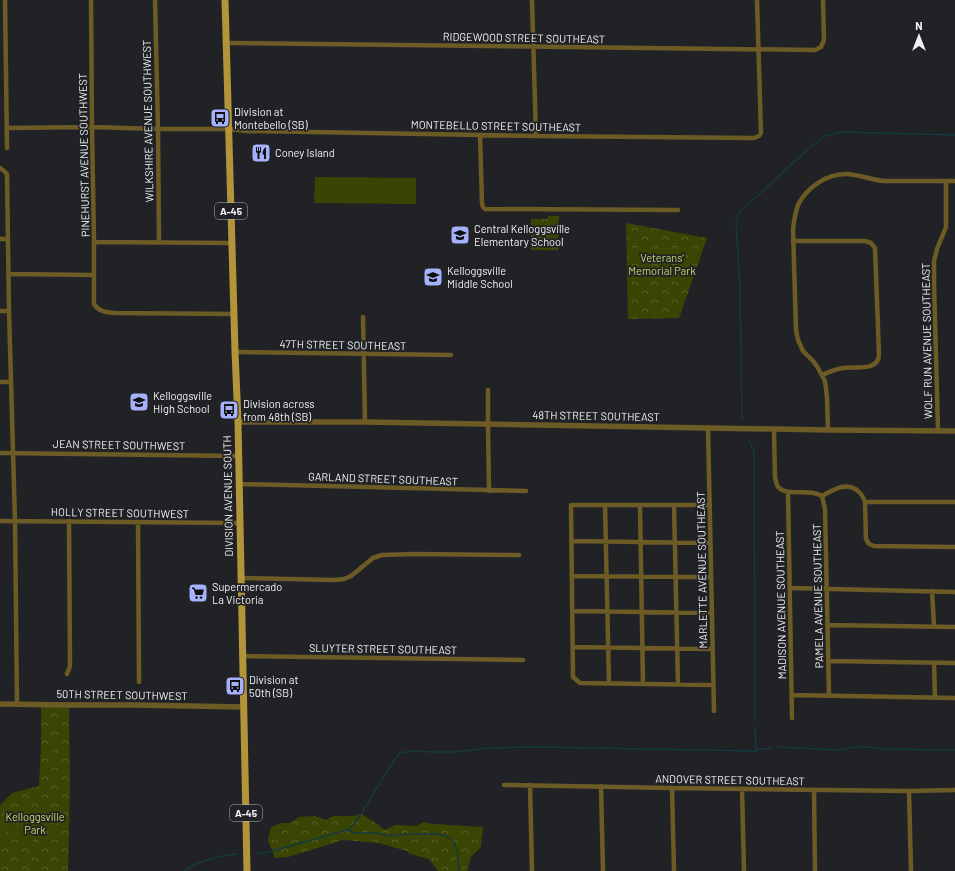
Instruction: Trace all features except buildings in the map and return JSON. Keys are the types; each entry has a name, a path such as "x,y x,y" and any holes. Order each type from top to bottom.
{"main road":[{"name":"DIVISION AVENUE SOUTH","path":"225,0 238,422 247,871"}],"street":[{"path":"5,0 7,148"},
{"name":"PINEHURST AVENUE SOUTHWEST","path":"90,0 94,304 97,308 104,312 115,313 234,314"},
{"name":"WILKSHIRE AVENUE SOUTHWEST","path":"155,0 159,242"},
{"path":"532,0 536,136"},
{"path":"757,0 758,50"},
{"name":"RIDGEWOOD STREET SOUTHEAST","path":"227,43 815,50 821,47 824,40 822,0"},
{"name":"MONTEBELLO STREET SOUTHEAST","path":"7,128 92,127 228,129 247,131 748,139 754,138 761,133 758,50"},
{"path":"480,135 482,203 486,209 678,210"},
{"path":"0,168 7,174 15,521 17,704"},
{"path":"828,430 827,392 825,381 814,362 803,351 797,335 795,323 793,229 795,213 798,206 805,194 819,183 834,176 845,174 875,180 955,181"},
{"name":"WOLF RUN AVENUE SOUTHEAST","path":"938,430 934,261 946,227 946,181"},
{"path":"0,239 8,239"},
{"path":"793,241 861,241 871,243 876,250 879,357 877,363 871,366 835,369 822,375"},
{"path":"94,242 232,243"},
{"path":"9,274 94,275"},
{"path":"0,311 9,311"},
{"path":"363,317 365,422"},
{"name":"47TH STREET SOUTHEAST","path":"235,352 451,355"},
{"path":"0,382 12,382"},
{"path":"488,390 489,491"},
{"name":"48TH STREET SOUTHEAST","path":"238,422 365,422 955,431"},
{"name":"MARLETTE AVENUE SOUTHEAST","path":"708,428 714,711"},
{"path":"774,429 774,477 782,490 788,492 814,493 822,496 839,487 845,486 852,488 860,493 865,502 866,539 868,544 874,546 955,547"},
{"name":"JEAN STREET SOUTHWEST","path":"0,453 238,456"},
{"name":"GARLAND STREET SOUTHEAST","path":"239,484 526,491"},
{"name":"MADISON AVENUE SOUTHEAST","path":"788,492 792,718"},
{"name":"PAMELA AVENUE SOUTHEAST","path":"822,496 825,508 829,695"},
{"path":"865,502 955,502"},
{"path":"710,505 571,504 573,677 580,683 713,685"},
{"path":"605,505 609,684"},
{"path":"640,505 643,684"},
{"path":"674,505 678,684"},
{"name":"HOLLY STREET SOUTHWEST","path":"0,521 240,523"},
{"path":"67,674 70,666 69,521"},
{"path":"138,522 139,682"},
{"path":"571,541 710,543"},
{"path":"241,578 344,579 351,576 373,558 382,555 519,555"},
{"path":"572,576 711,577"},
{"path":"790,588 955,592"},
{"path":"932,592 934,626"},
{"path":"572,611 712,613"},
{"path":"827,625 955,627"},
{"path":"573,647 713,649"},
{"name":"SLUYTER STREET SOUTHEAST","path":"243,656 523,660"},
{"path":"828,661 955,663"},
{"path":"934,663 935,698"},
{"path":"792,695 955,698"},
{"name":"50TH STREET SOUTHWEST","path":"0,704 244,707"},
{"name":"ANDOVER STREET SOUTHEAST","path":"504,785 814,790 955,790"},
{"path":"530,785 532,871"},
{"path":"601,786 603,871"},
{"path":"672,788 674,871"},
{"path":"742,789 744,871"},
{"path":"814,790 815,871"},
{"path":"909,791 911,871"}],"green space":[{"path":"315,177 416,178 416,204 314,203"},
{"path":"548,216 559,216 558,250 531,250 531,219 548,219"},
{"name":"Veterans' Memorial Park","path":"626,223 707,238 679,318 628,319"},
{"name":"Kelloggsville Park","path":"41,704 69,705 70,785 68,871 0,871 0,805 12,793 39,786"},
{"path":"361,814 385,830 395,825 416,826 424,822 432,824 483,827 481,847 471,857 467,871 438,871 429,859 410,854 407,851 379,843 343,840 288,857 275,858 268,840 271,827 282,823 290,823 299,817 315,816 326,820 333,816 353,816"},
{"path":"20,819 32,819 33,845 21,845"},
{"path":"6,823 7,840 0,840 0,824"},
{"path":"9,823 17,823 17,840 9,840"}],"waterway":[{"path":"742,419 740,290 736,221 739,213 809,148 825,136 842,132 955,135"},
{"path":"749,440 754,451 755,718"},
{"path":"755,726 756,751"},
{"path":"257,854 347,830 353,825 361,814 394,760 400,753 411,751 455,752 489,748 538,747 756,751 772,748"},
{"path":"778,747 840,750 854,747 955,750"},
{"path":"347,830 355,833 375,833 392,836 408,834 438,834 446,836 453,841 457,850 459,871"},
{"path":"184,871 209,859 237,854"}],"place":[{"name":"Division at Montebello (SB)","path":"220,118"},
{"name":"Coney Island","path":"261,153"},
{"name":"Central Kelloggsville Elementary School","path":"460,235"},
{"name":"Kelloggsville Middle School","path":"433,277"},
{"name":"Kelloggsville High School","path":"139,402"},
{"name":"Division across from 48th (SB)","path":"229,410"},
{"name":"Supermercado La Victoria","path":"198,593"},
{"name":"Division at 50th (SB)","path":"235,686"}]}
